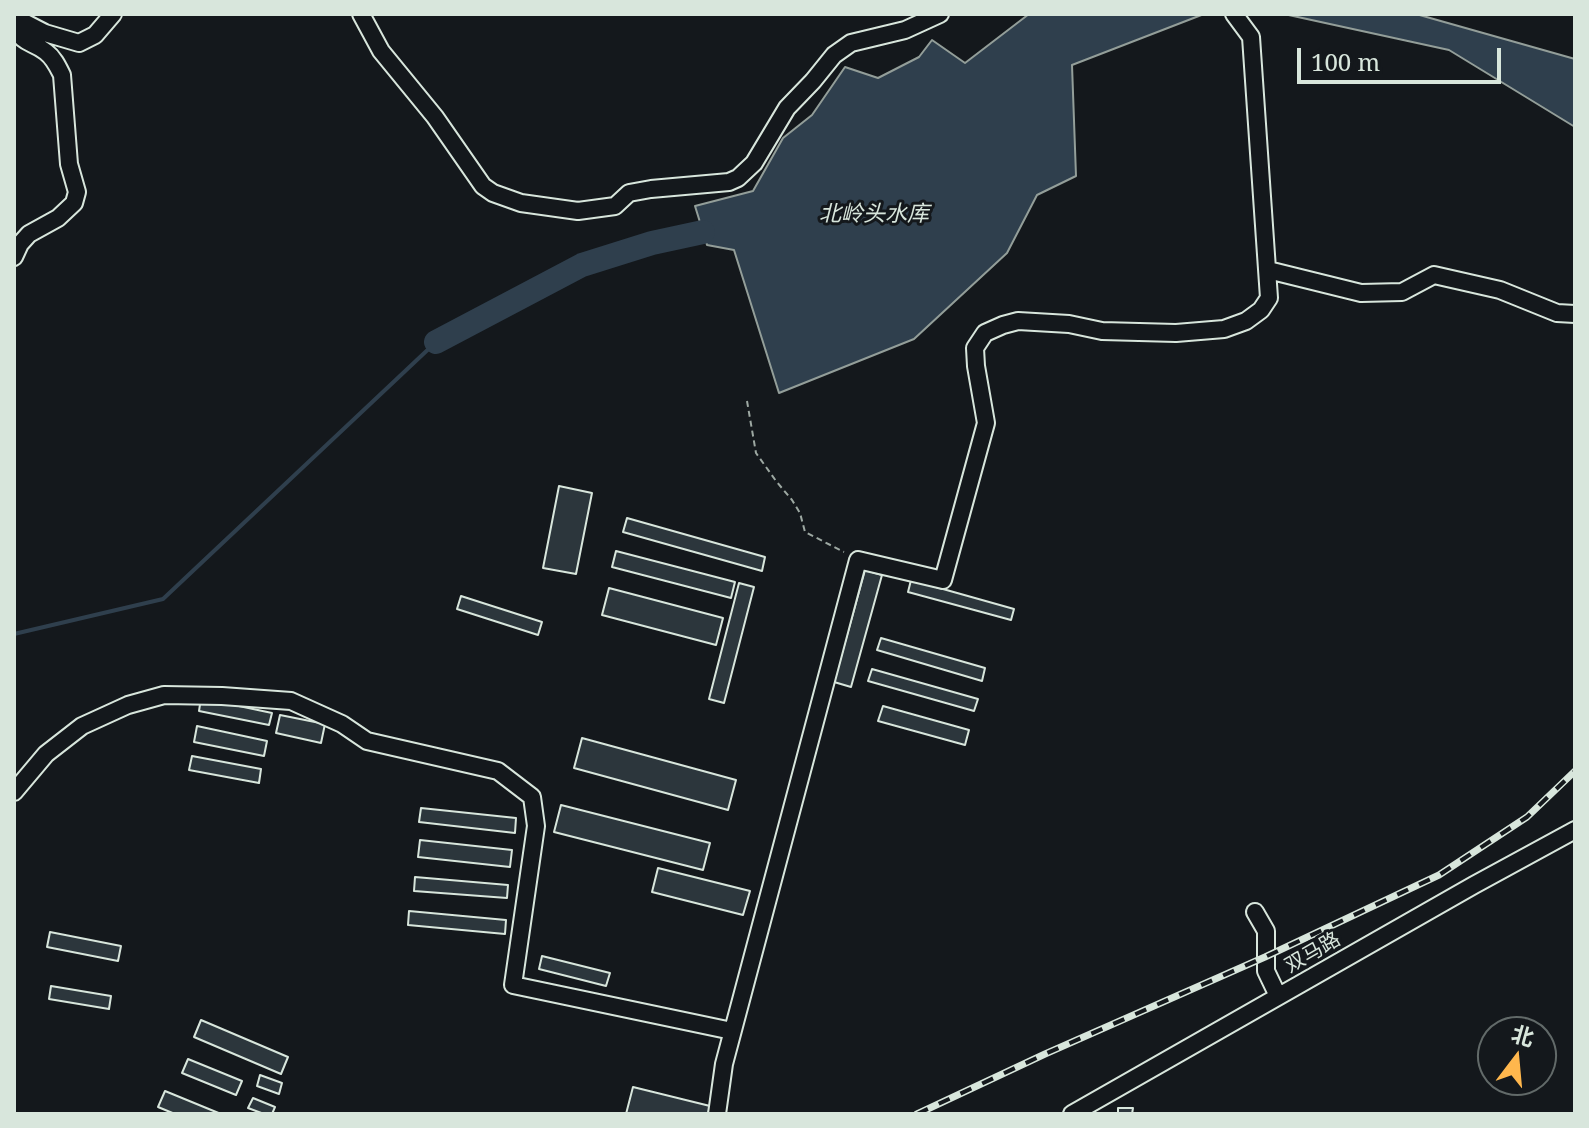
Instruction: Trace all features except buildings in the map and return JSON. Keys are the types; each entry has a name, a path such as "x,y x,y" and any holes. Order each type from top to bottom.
{"street":[{"path":"14,17 45,33 79,43 95,35 113,14"},
{"path":"361,14 381,51 435,117 483,186 521,203 578,211 615,206 629,193 729,182 738,178 754,163 787,108 834,55 851,43 905,30 940,14"},
{"path":"717,1114 732,1031 858,560 943,580 986,423 975,348 985,333 1018,321 1069,324 1102,331 1176,333 1224,329 1246,321 1261,310 1269,298 1251,37 1239,20"},
{"path":"14,26 20,37 46,51 62,75 69,164 77,192 74,203 67,211 29,234 14,257"},
{"path":"1268,270 1361,293 1402,292 1434,275 1500,290 1557,313 1575,314"},
{"path":"14,792 58,744 82,726 128,705 164,695 291,701 342,724 367,741 498,771 532,797 536,826 513,985 732,1031"},
{"name":"双马路","path":"1072,1114 1575,830"},
{"path":"1255,912 1266,931 1266,971 1278,996"}],"path":[{"path":"747,401 756,453 792,500 800,513 805,532 858,560"}],"water":[{"name":"北岭头水库","path":"1029,14 1204,14 1072,65 1076,176 1037,195 1007,253 914,339 779,393 734,250 707,245 695,206 753,191 783,138 812,115 845,67 878,78 919,57 932,40 965,63"},
{"path":"1284,14 1416,14 1575,59 1575,127 1449,50"}],"waterway":[{"path":"436,342 582,265 652,243 703,232"},
{"path":"14,634 163,599 436,342"}],"railway":[{"path":"917,1114 1439,875 1527,817 1575,771"}]}
